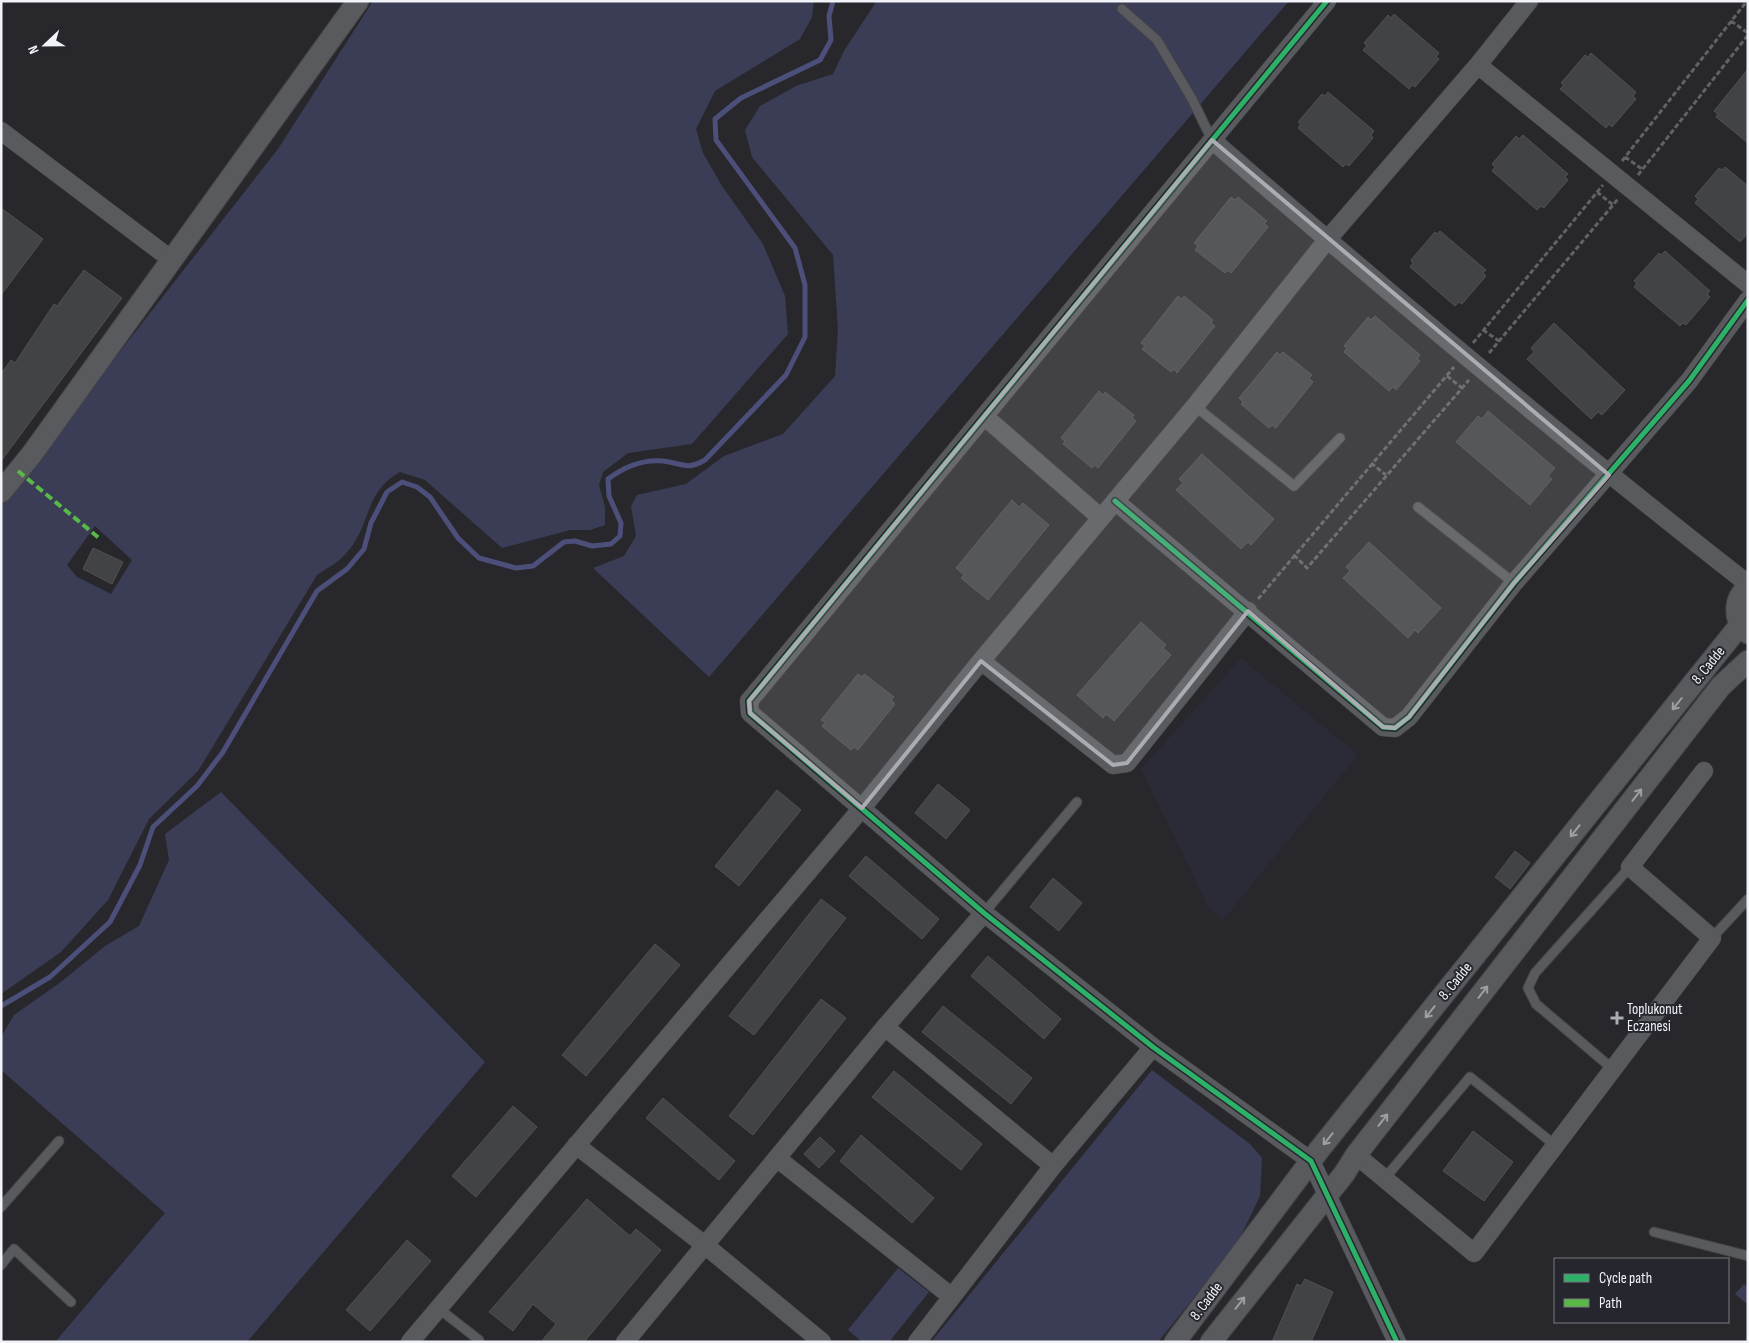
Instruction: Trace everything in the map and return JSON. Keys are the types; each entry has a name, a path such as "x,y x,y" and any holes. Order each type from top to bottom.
{"street":[{"path":"1,492 32,454 358,1"},
{"path":"1327,1 749,701 750,713 984,913 1153,1047 1311,1161 1392,1339"},
{"path":"410,1342 862,808 1100,517 1195,406 1327,240 1478,65 1529,1"},
{"path":"1478,65 1748,284"},
{"path":"1,131 172,260"},
{"path":"1212,140 1478,367 1609,475 1748,585 1737,603 1736,615 1744,629"},
{"path":"1115,501 1248,611 1383,727 1395,728 1409,717 1514,583 1689,381 1748,300"},
{"path":"985,417 1100,517"},
{"path":"981,661 1113,765 1127,763 1248,611"},
{"name":"8. Cadde","path":"1175,1342 1311,1161 1744,629"},
{"name":"8. Cadde","path":"1211,1342 1327,1196 1356,1155 1722,686 1748,661"},
{"path":"1356,1155 1474,1253 1712,938 1630,867 1704,771"},
{"path":"625,1342 778,1159 884,1027 984,913"},
{"path":"884,1027 1053,1166"},
{"path":"917,1342 1053,1166 1153,1047"},
{"path":"576,1145 706,1246 821,1341"},
{"path":"778,1159 952,1297"}],"lane":[{"path":"1122,9 1157,40 1192,98 1212,140"},
{"path":"1195,406 1294,486 1340,438"},
{"path":"1418,507 1514,583"},
{"path":"984,913 1077,802"},
{"path":"1614,1070 1536,1004 1528,988 1534,973 1630,867"},
{"path":"1712,938 1748,899"},
{"path":"1386,1178 1470,1077 1554,1145"},
{"path":"1,1207 59,1141"},
{"path":"1654,1232 1748,1256"},
{"path":"1,1264 14,1249 71,1302"},
{"path":"438,1308 479,1340"}],"path":[{"path":"1248,611 1294,554 1447,376 1463,354 1612,174 1747,1"},
{"path":"1294,554 1307,568 1462,388 1628,187 1748,34 1731,21"},
{"path":"1625,157 1642,169"},
{"path":"1597,192 1613,205"},
{"path":"1483,330 1499,341"},
{"path":"1447,376 1462,388"},
{"path":"1372,464 1386,475"}],"highlighted area":[{"path":"1212,140 1609,475 1514,583 1409,717 1395,728 1383,727 1248,611 1127,763 1113,765 981,661 862,808 750,713 749,701"}],"shaded area":[{"path":"373,1 814,1 812,17 800,39 715,91 696,129 703,153 722,186 763,244 785,296 788,334 692,444 628,453 603,472 599,485 605,507 605,525 590,530 570,530 502,548 425,480 400,472 388,480 374,498 361,530 348,551 338,561 317,575 198,771 149,819 108,900 61,952 1,994 1,504 278,149","holes":["95,526 132,560 111,594 77,577 67,565"]},
{"path":"1289,1 709,677 593,568 624,556 636,536 631,506 637,495 686,484 724,456 783,434 835,376 838,329 833,255 752,157 745,130 760,106 796,86 833,74 844,51 876,2"},
{"path":"1241,658 1358,755 1223,920 1209,908 1141,769"},
{"path":"221,792 485,1062 247,1342 55,1342 165,1213 1,1070 1,1037 14,1015 61,982 105,946 139,926 169,860 165,834"},
{"path":"1152,1070 1250,1144 1262,1158 1260,1196 1237,1244 1158,1342 931,1342"},
{"path":"898,1268 929,1292 889,1342 862,1342 848,1330"},
{"path":"1744,1284 1748,1288 1748,1301 1746,1303 1735,1294"}],"building":[{"path":"1394,14 1439,53 1436,57 1439,59 1415,87 1412,85 1409,89 1363,50 1367,46 1364,43 1388,15 1391,18"},
{"path":"1591,53 1636,92 1633,96 1636,99 1612,127 1609,124 1606,128 1560,89 1564,85 1561,83 1585,55 1588,57"},
{"path":"1748,69 1748,143 1716,117 1718,114 1714,111"},
{"path":"1328,92 1374,131 1371,135 1373,138 1349,166 1346,164 1343,167 1298,128 1301,124 1298,122 1322,94 1325,96"},
{"path":"1523,135 1568,174 1565,177 1568,180 1544,208 1541,206 1537,210 1492,171 1495,167 1492,164 1516,136 1519,139"},
{"path":"1725,167 1748,186 1748,233 1740,242 1695,203 1698,199 1695,196 1719,168 1722,170"},
{"path":"1231,197 1235,200 1238,197 1267,221 1264,223 1268,227 1231,273 1227,270 1225,273 1195,250 1198,246 1194,243"},
{"path":"1,208 43,239 1,295"},
{"path":"1440,231 1486,270 1483,273 1486,276 1462,304 1459,302 1455,306 1410,267 1413,263 1411,260 1435,232 1437,234"},
{"path":"1665,251 1710,291 1707,294 1710,297 1686,325 1683,323 1680,326 1634,287 1637,283 1634,281 1659,253 1661,255"},
{"path":"84,270 122,298 1,461 1,374 11,360 15,363 54,304 57,306"},
{"path":"1178,296 1182,299 1184,296 1213,320 1211,323 1215,326 1177,373 1174,369 1171,372 1142,349 1145,346 1141,343"},
{"path":"1375,316 1420,355 1417,359 1420,361 1396,390 1393,387 1389,391 1344,352 1347,348 1344,346 1368,317 1371,320"},
{"path":"1554,323 1625,390 1602,415 1598,412 1591,419 1527,359 1534,352 1531,348"},
{"path":"1277,352 1280,355 1283,352 1312,375 1309,378 1313,382 1276,428 1272,425 1269,428 1241,404 1243,402 1239,398"},
{"path":"1099,391 1103,395 1105,392 1134,415 1132,418 1136,421 1098,468 1094,465 1092,468 1063,444 1065,441 1061,438"},
{"path":"1488,411 1555,468 1548,476 1552,479 1530,505 1456,442 1478,416 1482,419"},
{"path":"1202,454 1274,519 1251,545 1248,542 1241,549 1176,490 1183,483 1179,479"},
{"path":"1012,500 1019,507 1023,503 1049,525 988,600 961,578 964,575 956,568"},
{"path":"1369,542 1441,608 1418,633 1415,630 1408,638 1343,578 1350,571 1346,567"},
{"path":"93,548 123,562 112,584 83,569"},
{"path":"1141,622 1166,645 1163,648 1171,655 1114,721 1106,714 1103,718 1077,695"},
{"path":"858,674 862,677 864,674 894,697 891,700 895,704 858,750 854,747 851,750 822,726 825,723 821,720"},
{"path":"938,784 970,810 946,839 915,813"},
{"path":"777,790 801,810 739,886 715,866"},
{"path":"1515,851 1530,863 1510,889 1495,877"},
{"path":"866,856 939,919 922,939 849,876"},
{"path":"1053,878 1082,903 1059,931 1030,907"},
{"path":"821,899 846,918 754,1035 729,1016"},
{"path":"655,944 680,965 586,1076 562,1055"},
{"path":"988,956 1061,1019 1044,1039 971,976"},
{"path":"821,999 846,1018 753,1135 729,1116"},
{"path":"943,1006 1032,1078 1011,1104 922,1032"},
{"path":"894,1071 982,1144 961,1170 872,1097"},
{"path":"663,1098 735,1161 719,1180 646,1118"},
{"path":"513,1106 537,1127 476,1197 452,1176"},
{"path":"1473,1131 1513,1162 1484,1201 1443,1171"},
{"path":"861,1135 934,1198 912,1223 840,1161"},
{"path":"820,1137 835,1151 819,1168 804,1154"},
{"path":"587,1199 630,1236 636,1229 661,1250 584,1342 541,1342 556,1324 533,1304 513,1331 489,1312"},
{"path":"407,1240 431,1261 370,1331 346,1310"},
{"path":"1305,1279 1333,1292 1311,1342 1272,1342 1297,1284 1301,1286"}],"waterway":[{"path":"1,1006 50,977 110,922 140,865 153,827 197,786 223,752 317,591 347,569 364,549 371,523 387,492 402,482 417,487 430,497 458,538 479,558 516,568 533,566 564,542 575,541 592,546 611,544 620,536 621,523 609,496 608,479 620,471 648,461 663,461 688,466 705,460 786,375 805,337 805,285 795,248 716,140 715,119 741,98 820,60 831,40 829,16 833,1"}],"marked path":[{"path":"18,471 99,538"}],"cycle path":[{"path":"1327,1 749,701 750,713 984,913 1153,1047 1311,1161 1397,1342"},
{"path":"1115,501 1383,727 1395,728 1409,717 1514,583 1689,381 1748,300"}],"place":[{"name":"Toplukonut Eczanesi","path":"1617,1018"}]}
